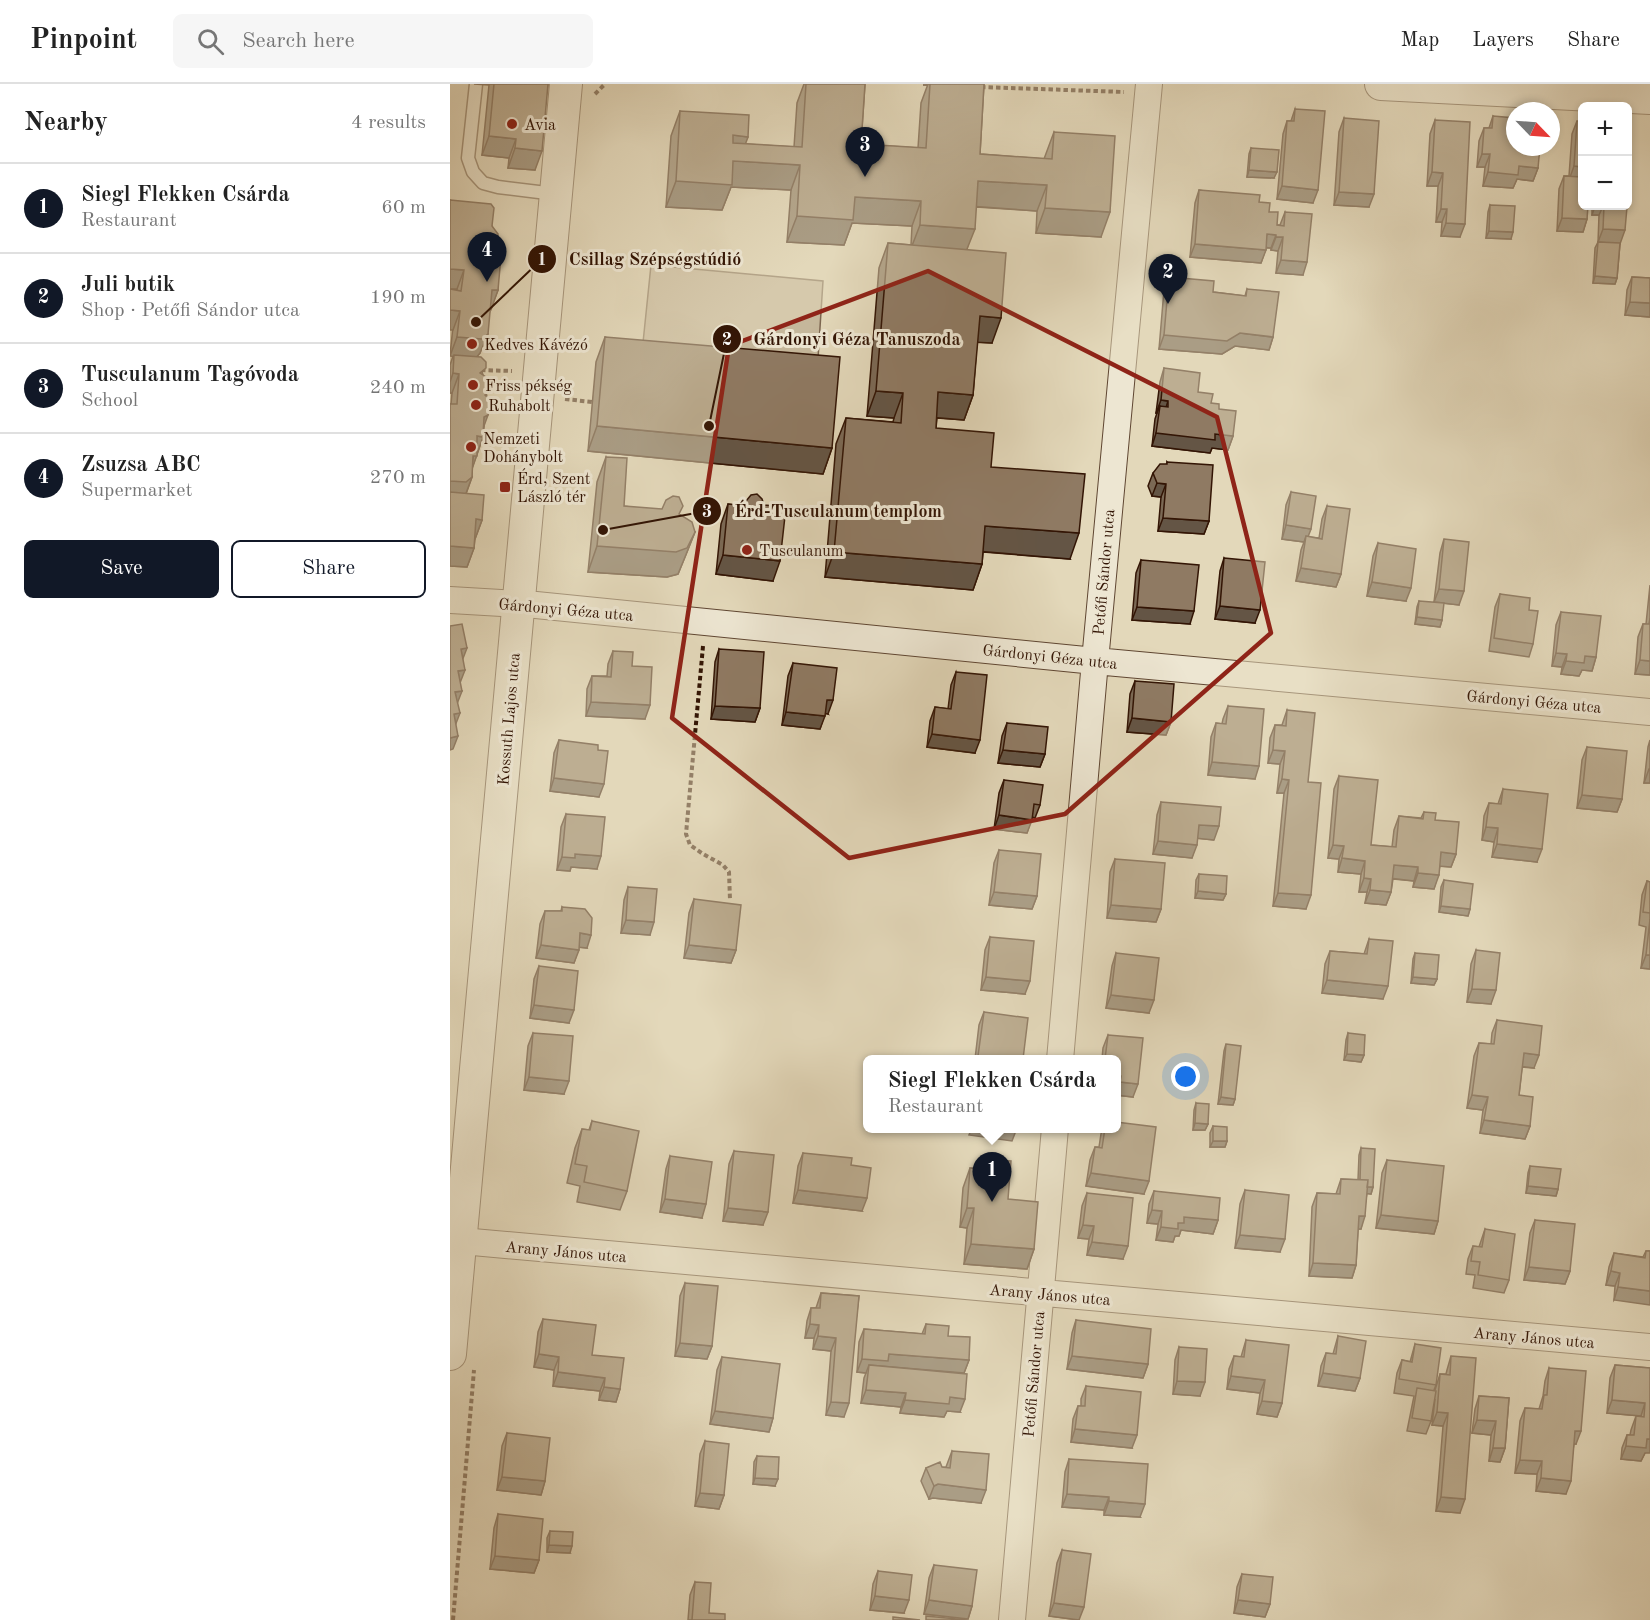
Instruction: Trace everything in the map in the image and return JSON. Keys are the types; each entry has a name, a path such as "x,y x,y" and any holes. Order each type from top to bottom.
{"street":[{"name":"Kossuth Lajos utca","path":"450,1354 455,1241 567,84"},
{"path":"1381,84 1650,98"},
{"name":"Petőfi Sándor utca","path":"1060,1055 1149,88"},
{"name":"Gárdonyi Géza utca","path":"450,600 518,603 1095,661 1650,712"},
{"name":"Petőfi Sándor utca","path":"1012,1620 1055,1133"},
{"name":"Arany János utca","path":"455,1241 1650,1347"}],"lane":[{"path":"476,84 468,158 473,172 483,183 498,187 556,194"}],"path":[{"path":"924,84 935,85"},
{"path":"1108,84 1108,91"},
{"path":"971,86 1108,91 1149,88"},
{"path":"475,369 540,372"},
{"path":"702,660 686,834 690,845 723,865 729,872 730,900"}],"highlighted area":[{"path":"928,271 1217,417 1271,633 1065,814 849,858 672,718 729,346"}],"shaded area":[{"path":"651,265 823,281 817,374 641,362"}],"building":[{"name":"Avia","path":"494,84 548,84 542,151 515,148 516,139 489,136"},
{"path":"806,84 865,84 861,144 926,148 930,84 984,84 980,154 1052,159 1054,132 1115,136 1110,212 1045,208 1047,185 978,181 975,229 920,225 921,201 855,197 853,220 797,216 800,165 733,161 732,185 676,181 680,111 749,115 748,137 733,135 733,143 802,147"},
{"path":"1295,109 1325,111 1318,190 1282,186 1287,121 1294,121"},
{"path":"1493,116 1506,117 1506,156 1539,156 1538,168 1519,166 1518,175 1488,172 1490,154 1482,154 1484,128 1492,128"},
{"path":"1344,118 1379,121 1374,194 1339,192"},
{"path":"1435,120 1470,122 1465,224 1446,223 1447,209 1441,209 1443,173 1432,172"},
{"path":"1577,121 1578,121 1578,166 1574,166"},
{"path":"1251,148 1279,150 1277,172 1249,170"},
{"path":"1564,176 1578,177 1578,210 1588,210 1587,219 1562,218"},
{"path":"1199,190 1260,195 1259,202 1270,203 1269,212 1278,212 1277,225 1284,226 1285,212 1312,214 1307,262 1281,260 1283,237 1276,237 1276,235 1267,234 1266,250 1195,244"},
{"path":"450,200 491,204 494,208 492,226 498,234 496,251 501,256 498,290 492,290 488,334 482,339 457,337 460,311 450,310 450,289 461,291 464,270 450,269"},
{"path":"1490,205 1515,206 1513,232 1489,231"},
{"path":"1604,210 1627,210 1625,230 1603,229"},
{"path":"1598,242 1620,243 1617,278 1595,276"},
{"path":"888,243 1006,253 1001,318 980,316 973,395 938,392 936,428 994,433 991,467 1085,474 1079,533 985,526 982,564 834,552 846,418 901,423 903,393 876,391"},
{"path":"1169,277 1214,281 1213,292 1246,296 1247,289 1279,292 1273,337 1240,333 1227,341 1164,335"},
{"path":"1632,277 1650,278 1650,303 1630,302"},
{"path":"605,337 840,357 832,448 597,426"},
{"path":"454,355 481,357 486,362 486,368 480,373 489,379 489,391 485,395 489,399 488,415 484,417 483,437 477,436 477,456 473,456 472,477 466,482 450,481 450,404 457,404 459,374 453,373"},
{"path":"1164,368 1200,373 1198,392 1213,394 1211,403 1219,404 1219,409 1236,411 1233,436 1215,434 1215,440 1156,433 1160,406 1168,407 1168,401 1161,400"},
{"path":"606,457 627,458 624,506 662,509 666,500 673,496 679,497 683,506 679,514 692,522 695,532 687,548 676,552 597,546"},
{"path":"1167,462 1213,465 1209,521 1163,518 1166,484 1157,483 1153,473 1160,464 1167,464"},
{"path":"450,492 484,495 482,520 476,519 474,548 450,546"},
{"path":"1291,492 1316,496 1311,529 1286,525"},
{"path":"757,494 764,505 786,507 780,561 723,555 728,504 745,506 751,495"},
{"path":"1327,506 1350,509 1341,574 1301,568 1306,536 1322,539"},
{"path":"1444,539 1469,542 1464,591 1439,589"},
{"path":"1378,543 1416,549 1411,588 1372,582"},
{"path":"1224,558 1265,562 1260,610 1220,606"},
{"path":"1141,560 1199,565 1194,611 1137,607"},
{"path":"1500,594 1530,598 1529,610 1538,611 1533,644 1494,638"},
{"path":"1419,601 1444,603 1442,620 1417,617"},
{"path":"1561,612 1601,616 1596,657 1585,656 1584,663 1566,661 1567,654 1556,653"},
{"path":"1650,618 1650,661 1640,660 1643,624 1649,624"},
{"path":"462,624 467,648 461,649 465,670 458,671 462,691 455,692 460,713 454,714 458,736 450,738 450,626"},
{"path":"719,649 764,652 760,708 715,706"},
{"path":"613,651 633,652 632,666 652,667 650,705 591,702 592,676 611,677"},
{"path":"793,663 837,668 833,700 827,700 825,716 786,712"},
{"path":"956,672 987,675 980,740 932,734 935,707 951,709"},
{"path":"1135,681 1174,684 1171,722 1132,718"},
{"path":"1228,706 1264,709 1259,766 1212,762 1216,723 1226,724"},
{"path":"1287,710 1315,713 1308,782 1321,783 1311,895 1278,893 1289,780 1282,779 1285,751 1273,750 1275,725 1286,726"},
{"path":"1007,723 1048,727 1045,754 1003,750"},
{"path":"559,740 598,745 598,750 608,751 604,784 554,778"},
{"path":"1587,747 1627,751 1622,799 1582,795"},
{"path":"1339,776 1378,780 1371,845 1396,847 1399,816 1423,819 1424,812 1436,813 1435,820 1459,822 1456,854 1441,852 1439,875 1418,873 1418,867 1394,865 1391,892 1370,890 1371,879 1364,878 1365,861 1342,858 1344,846 1333,845"},
{"path":"1004,780 1043,785 1040,805 1034,804 1032,820 999,815"},
{"path":"1503,789 1548,794 1542,849 1497,844 1498,828 1486,827 1489,803 1501,804"},
{"path":"1161,802 1221,807 1219,826 1199,825 1197,845 1158,841"},
{"path":"566,814 605,817 601,856 575,854 575,858 562,857"},
{"path":"999,850 1041,854 1037,896 994,892"},
{"path":"1115,859 1165,863 1161,909 1111,905"},
{"path":"1199,874 1227,876 1226,894 1198,891"},
{"path":"1444,880 1473,884 1470,909 1441,906"},
{"path":"1647,881 1650,882 1650,913 1643,912"},
{"path":"628,887 657,889 654,922 626,920"},
{"path":"694,899 741,905 736,950 689,945"},
{"path":"562,907 585,909 592,918 591,935 580,933 579,950 541,945 545,911 562,911"},
{"path":"1650,919 1650,955 1646,955"},
{"path":"990,937 1034,941 1030,981 986,977"},
{"path":"1369,939 1393,941 1388,986 1327,980 1330,951 1367,954"},
{"path":"1476,950 1500,953 1496,990 1472,989"},
{"path":"1116,953 1159,958 1154,1000 1111,995"},
{"path":"1415,953 1439,955 1437,979 1413,977"},
{"path":"539,966 578,971 574,1010 534,1005"},
{"path":"984,1012 1028,1018 1023,1055 978,1055"},
{"path":"1497,1020 1542,1026 1539,1055 1524,1053 1519,1095 1533,1097 1530,1126 1484,1120 1488,1097 1472,1095 1479,1043 1494,1044"},
{"path":"533,1033 573,1036 569,1081 529,1077"},
{"path":"1348,1033 1365,1035 1364,1055 1347,1054"},
{"path":"1108,1035 1143,1038 1138,1084 1121,1082 1121,1055 1106,1055"},
{"path":"1226,1044 1241,1046 1235,1099 1221,1097"},
{"path":"1196,1103 1209,1104 1208,1124 1195,1123"},
{"path":"592,1121 639,1131 627,1191 584,1182 587,1166 575,1164 582,1129 590,1130"},
{"path":"1121,1123 1156,1127 1149,1181 1091,1173 1095,1147 1102,1148 1104,1133 1121,1133"},
{"path":"1213,1126 1227,1127 1227,1141 1213,1141"},
{"path":"1361,1148 1375,1149 1373,1187 1367,1187 1368,1180 1360,1180"},
{"path":"734,1151 774,1155 768,1212 728,1208"},
{"path":"803,1153 852,1158 851,1165 871,1168 867,1198 798,1190"},
{"path":"670,1156 712,1162 706,1204 665,1199"},
{"path":"983,1159 1011,1161 1008,1199 1038,1202 1034,1249 971,1244 974,1208 967,1208 970,1168 982,1169"},
{"path":"1387,1160 1444,1166 1438,1221 1381,1215"},
{"path":"1530,1166 1561,1169 1558,1189 1528,1186"},
{"path":"1341,1179 1368,1180 1365,1216 1359,1216 1356,1265 1313,1263 1317,1193 1340,1194"},
{"path":"1245,1190 1289,1195 1285,1239 1240,1235"},
{"path":"1154,1191 1220,1198 1218,1220 1184,1217 1184,1223 1178,1223 1178,1229 1161,1227 1162,1211 1152,1210"},
{"path":"1087,1193 1133,1198 1128,1246 1092,1242 1094,1226 1083,1225"},
{"path":"1535,1220 1575,1224 1570,1271 1529,1267"},
{"path":"1485,1229 1515,1234 1509,1280 1478,1275 1480,1262 1471,1261 1473,1246 1482,1247"},
{"path":"1646,1251 1650,1251 1650,1291 1618,1287 1620,1273 1611,1271 1614,1253 1645,1258"},
{"path":"685,1283 718,1286 712,1346 680,1343"},
{"path":"821,1293 859,1296 849,1403 831,1402 836,1338 818,1336 819,1325 810,1324 811,1308 820,1308"},
{"path":"543,1319 596,1325 592,1355 624,1358 620,1389 604,1387 605,1378 558,1372 559,1357 539,1354"},
{"path":"1076,1320 1151,1329 1148,1364 1072,1356"},
{"path":"926,1324 949,1326 948,1336 970,1337 969,1360 889,1354 888,1361 862,1359 864,1329 925,1334"},
{"path":"1338,1336 1366,1341 1360,1378 1323,1373 1326,1353 1336,1354"},
{"path":"1246,1340 1289,1345 1282,1403 1262,1401 1265,1380 1231,1376 1234,1356 1244,1357"},
{"path":"1415,1344 1441,1348 1436,1385 1399,1379 1402,1360 1412,1362"},
{"path":"1179,1347 1207,1349 1205,1382 1177,1381"},
{"path":"1451,1356 1476,1358 1465,1499 1441,1497 1448,1413 1437,1412 1440,1374 1450,1375"},
{"path":"722,1357 780,1364 773,1418 715,1411"},
{"path":"869,1365 967,1374 965,1399 950,1397 949,1404 905,1400 906,1393 866,1390"},
{"path":"1615,1365 1650,1368 1650,1439 1647,1439 1646,1448 1626,1446 1627,1435 1634,1435 1636,1416 1644,1417 1645,1403 1612,1400"},
{"path":"1549,1368 1586,1371 1581,1431 1575,1431 1571,1481 1541,1478 1542,1461 1520,1460 1525,1408 1542,1409 1544,1395 1547,1395"},
{"path":"1086,1386 1141,1392 1137,1435 1075,1429 1078,1406 1085,1406"},
{"path":"1417,1388 1436,1391 1431,1421 1412,1418"},
{"path":"1479,1396 1509,1398 1505,1448 1493,1448 1496,1421 1477,1420"},
{"path":"507,1433 550,1438 545,1481 502,1477"},
{"path":"705,1441 729,1444 724,1495 700,1493"},
{"path":"952,1451 989,1454 986,1490 938,1484 934,1486 926,1468 940,1462 942,1467 950,1468"},
{"path":"757,1456 779,1457 778,1479 755,1478"},
{"path":"1069,1459 1148,1464 1145,1504 1109,1501 1109,1497 1067,1494"},
{"path":"498,1514 543,1519 539,1560 495,1556"},
{"path":"550,1531 573,1532 572,1546 549,1545"},
{"path":"1062,1550 1091,1554 1084,1607 1054,1603"},
{"path":"934,1565 977,1570 972,1606 929,1600"},
{"path":"878,1571 912,1575 909,1600 875,1596"},
{"path":"1242,1574 1273,1577 1270,1604 1238,1600"},
{"path":"695,1582 711,1583 709,1613 725,1614 725,1620 692,1620"},
{"path":"926,1616 967,1620 926,1620"},
{"path":"893,1617 920,1620 893,1620"}],"place":[{"name":"Avia","path":"512,124"},
{"name":"Tusculanum Tagóvoda","path":"865,177"},
{"name":"Zsuzsa ABC","path":"487,282"},
{"name":"Juli butik","path":"1168,304"},
{"name":"Csillag Szépségstúdió","path":"476,322"},
{"name":"Kedves Kávézó","path":"472,344"},
{"name":"Friss pékség","path":"473,385"},
{"name":"Ruhabolt","path":"476,405"},
{"name":"Gárdonyi Géza Tanuszoda","path":"709,426"},
{"name":"Nemzeti Dohánybolt","path":"471,447"},
{"name":"Érd, Szent László tér","path":"505,487"},
{"name":"Érd-Tusculanum templom","path":"603,530"},
{"name":"Tusculanum","path":"747,550"},
{"name":"Siegl Flekken Csárda","path":"992,1202"}]}
